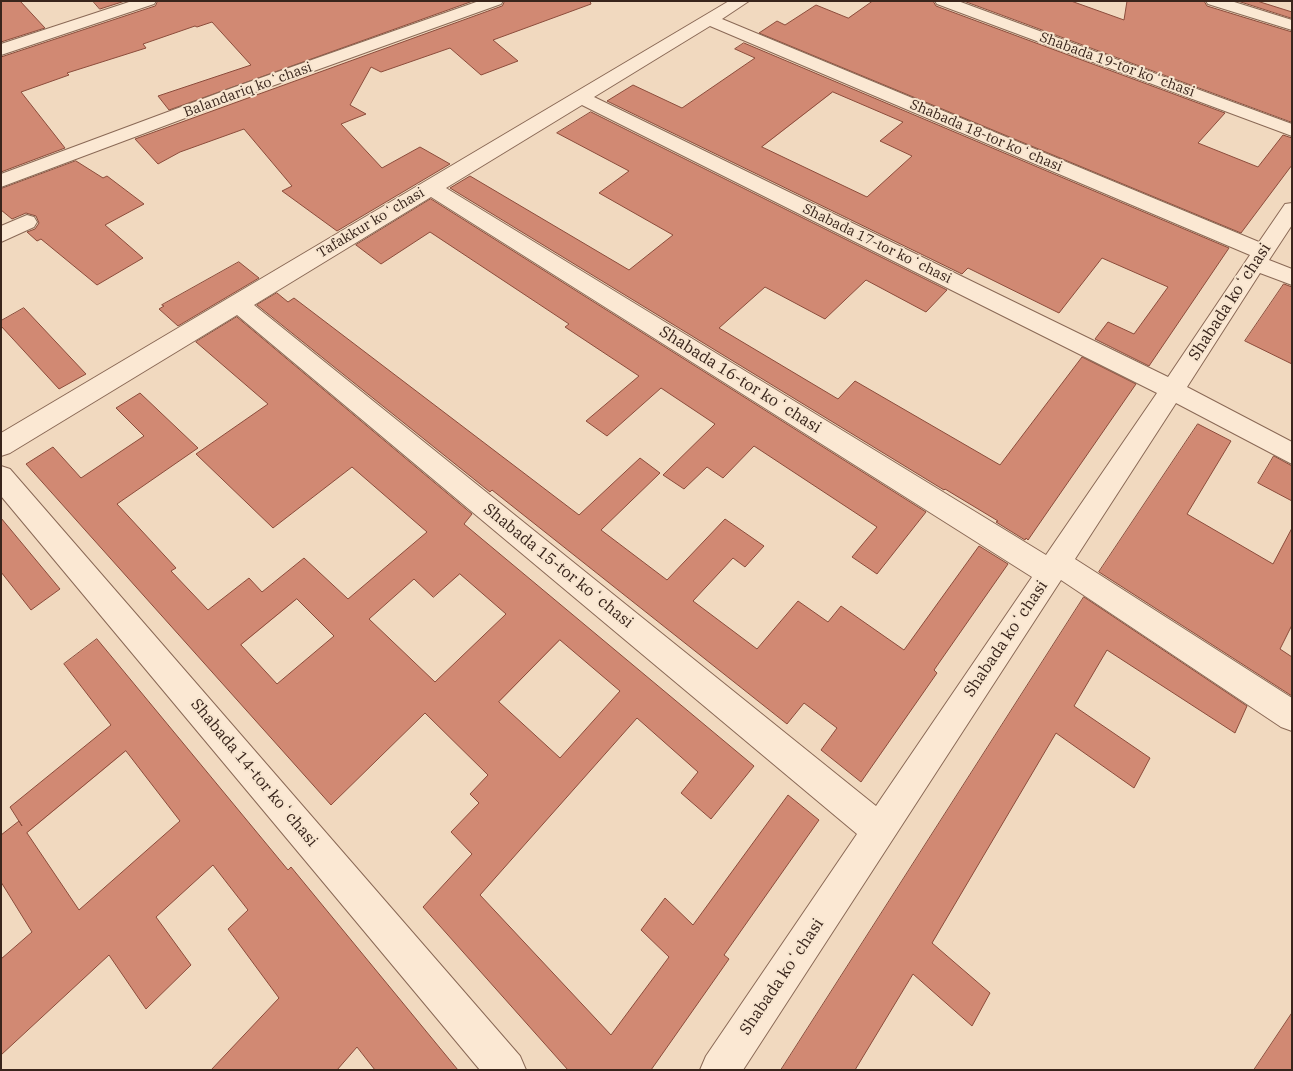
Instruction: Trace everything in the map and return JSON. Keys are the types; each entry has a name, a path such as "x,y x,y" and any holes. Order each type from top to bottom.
{"street":[{"path":"1,50 148,1"},
{"name":"Balandariq koʻchasi","path":"1,182 238,92 495,1"},
{"name":"Tafakkur koʻchasi","path":"1,446 741,1"},
{"name":"Shabada 19-tor koʻchasi","path":"943,1 1292,130"},
{"path":"1214,1 1292,25"},
{"name":"Shabada 18-tor koʻchasi","path":"709,20 1259,257 1292,278"},
{"name":"Shabada 17-tor koʻchasi","path":"582,98 1172,390 1292,454"},
{"name":"Shabada 16-tor koʻchasi","path":"430,187 1053,567 1292,716"},
{"name":"Shabada koʻchasi","path":"720,1070 1292,209"},
{"path":"1,235 26,222"},
{"name":"Shabada 15-tor koʻchasi","path":"238,303 879,830"},
{"name":"Shabada 14-tor koʻchasi","path":"1,477 506,1070"}],"building":[{"path":"1,1 20,1 45,28 1,42"},
{"path":"93,1 125,1 100,9"},
{"path":"158,1 473,1 169,110 158,96 251,65 212,22 143,44 146,48 67,73 69,75 21,92 65,148 1,172 1,57 155,6"},
{"path":"505,1 590,1 591,4 493,40 518,61 481,75 450,48 381,72 371,67 350,105 366,114 341,124 382,168 420,147 450,164 337,231 282,191 292,186 244,129 180,152 158,164 135,139 502,6"},
{"path":"873,1 933,1 936,6 1225,113 1198,143 1258,167 1283,135 1292,138 1292,165 1241,233 759,33 777,21 785,25 816,5 848,18"},
{"path":"964,1 1071,1 1124,20 1127,1 1204,1 1207,6 1292,32 1292,122"},
{"path":"1238,1 1257,1 1292,12 1292,18"},
{"path":"744,43 1229,248 1149,366 1095,339 1108,322 1134,334 1168,287 1102,258 1059,313 968,268 962,274 607,101 633,85 682,108 755,58 735,49","holes":["833,92 903,122 880,141 912,156 867,197 762,147"]},
{"path":"591,112 947,290 926,312 866,280 825,319 765,287 719,328 838,399 855,381 1000,465 1082,357 1136,384 1028,540 1026,538 1025,540 996,522 998,521 944,490 450,188 470,176 629,270 673,235 599,193 629,171 557,133"},
{"path":"76,161 103,178 107,176 144,204 105,225 143,258 97,285 41,239 37,241 27,232 35,229 39,223 36,216 26,213 12,219 1,210 1,189"},
{"path":"431,199 926,512 877,574 852,557 877,527 754,446 723,478 707,467 684,489 663,475 715,424 661,388 607,436 586,421 639,376 565,327 569,324 430,232 381,264 356,245"},
{"path":"239,262 259,278 178,326 159,309 164,306 162,305"},
{"path":"1284,284 1292,287 1292,364 1245,341"},
{"path":"277,293 288,302 294,298 579,515 640,458 660,473 601,530 667,580 725,519 764,546 745,567 733,558 693,601 757,649 798,601 828,622 841,606 904,650 979,546 1008,564 934,670 937,673 861,782 821,750 837,728 804,703 787,724 492,490 490,492 257,305"},
{"path":"24,308 86,374 59,389 1,326 1,321"},
{"path":"237,317 472,514 464,524 754,766 711,819 681,793 698,772 637,718 480,895 611,1035 669,957 641,930 665,898 693,925 788,795 819,820 724,955 729,959 651,1070 568,1070 423,907 472,854 451,832 479,803 470,794 488,775 425,713 331,805 26,464 53,447 81,478 144,436 116,408 140,393 198,448 117,504 176,568 171,571 208,610 249,578 262,592 304,558 348,599 427,532 352,467 273,528 196,454 268,404 196,342","holes":["460,574 506,614 435,682 369,619 414,579 433,597","297,599 334,636 277,684 241,645","560,640 620,691 560,758 499,702"]},
{"path":"1198,424 1231,441 1187,514 1273,564 1292,528 1292,625 1280,649 1292,657 1292,696 1099,572"},
{"path":"1274,456 1292,466 1292,501 1258,483"},
{"path":"1,518 60,589 31,610 1,572"},
{"path":"1084,597 1247,706 1235,733 1107,650 1074,706 1150,758 1134,788 1056,733 932,943 990,993 972,1026 913,974 855,1070 781,1070"},
{"path":"97,639 288,870 291,867 458,1070 375,1070 357,1047 337,1070 211,1070 279,998 228,929 248,910 213,865 156,917 191,965 146,1009 109,955 1,1055 1,959 32,932 1,882 1,835 19,821 10,807 111,725 64,664","holes":["126,751 180,821 79,910 27,833"]},
{"path":"1292,1013 1292,1070 1254,1070"}]}
